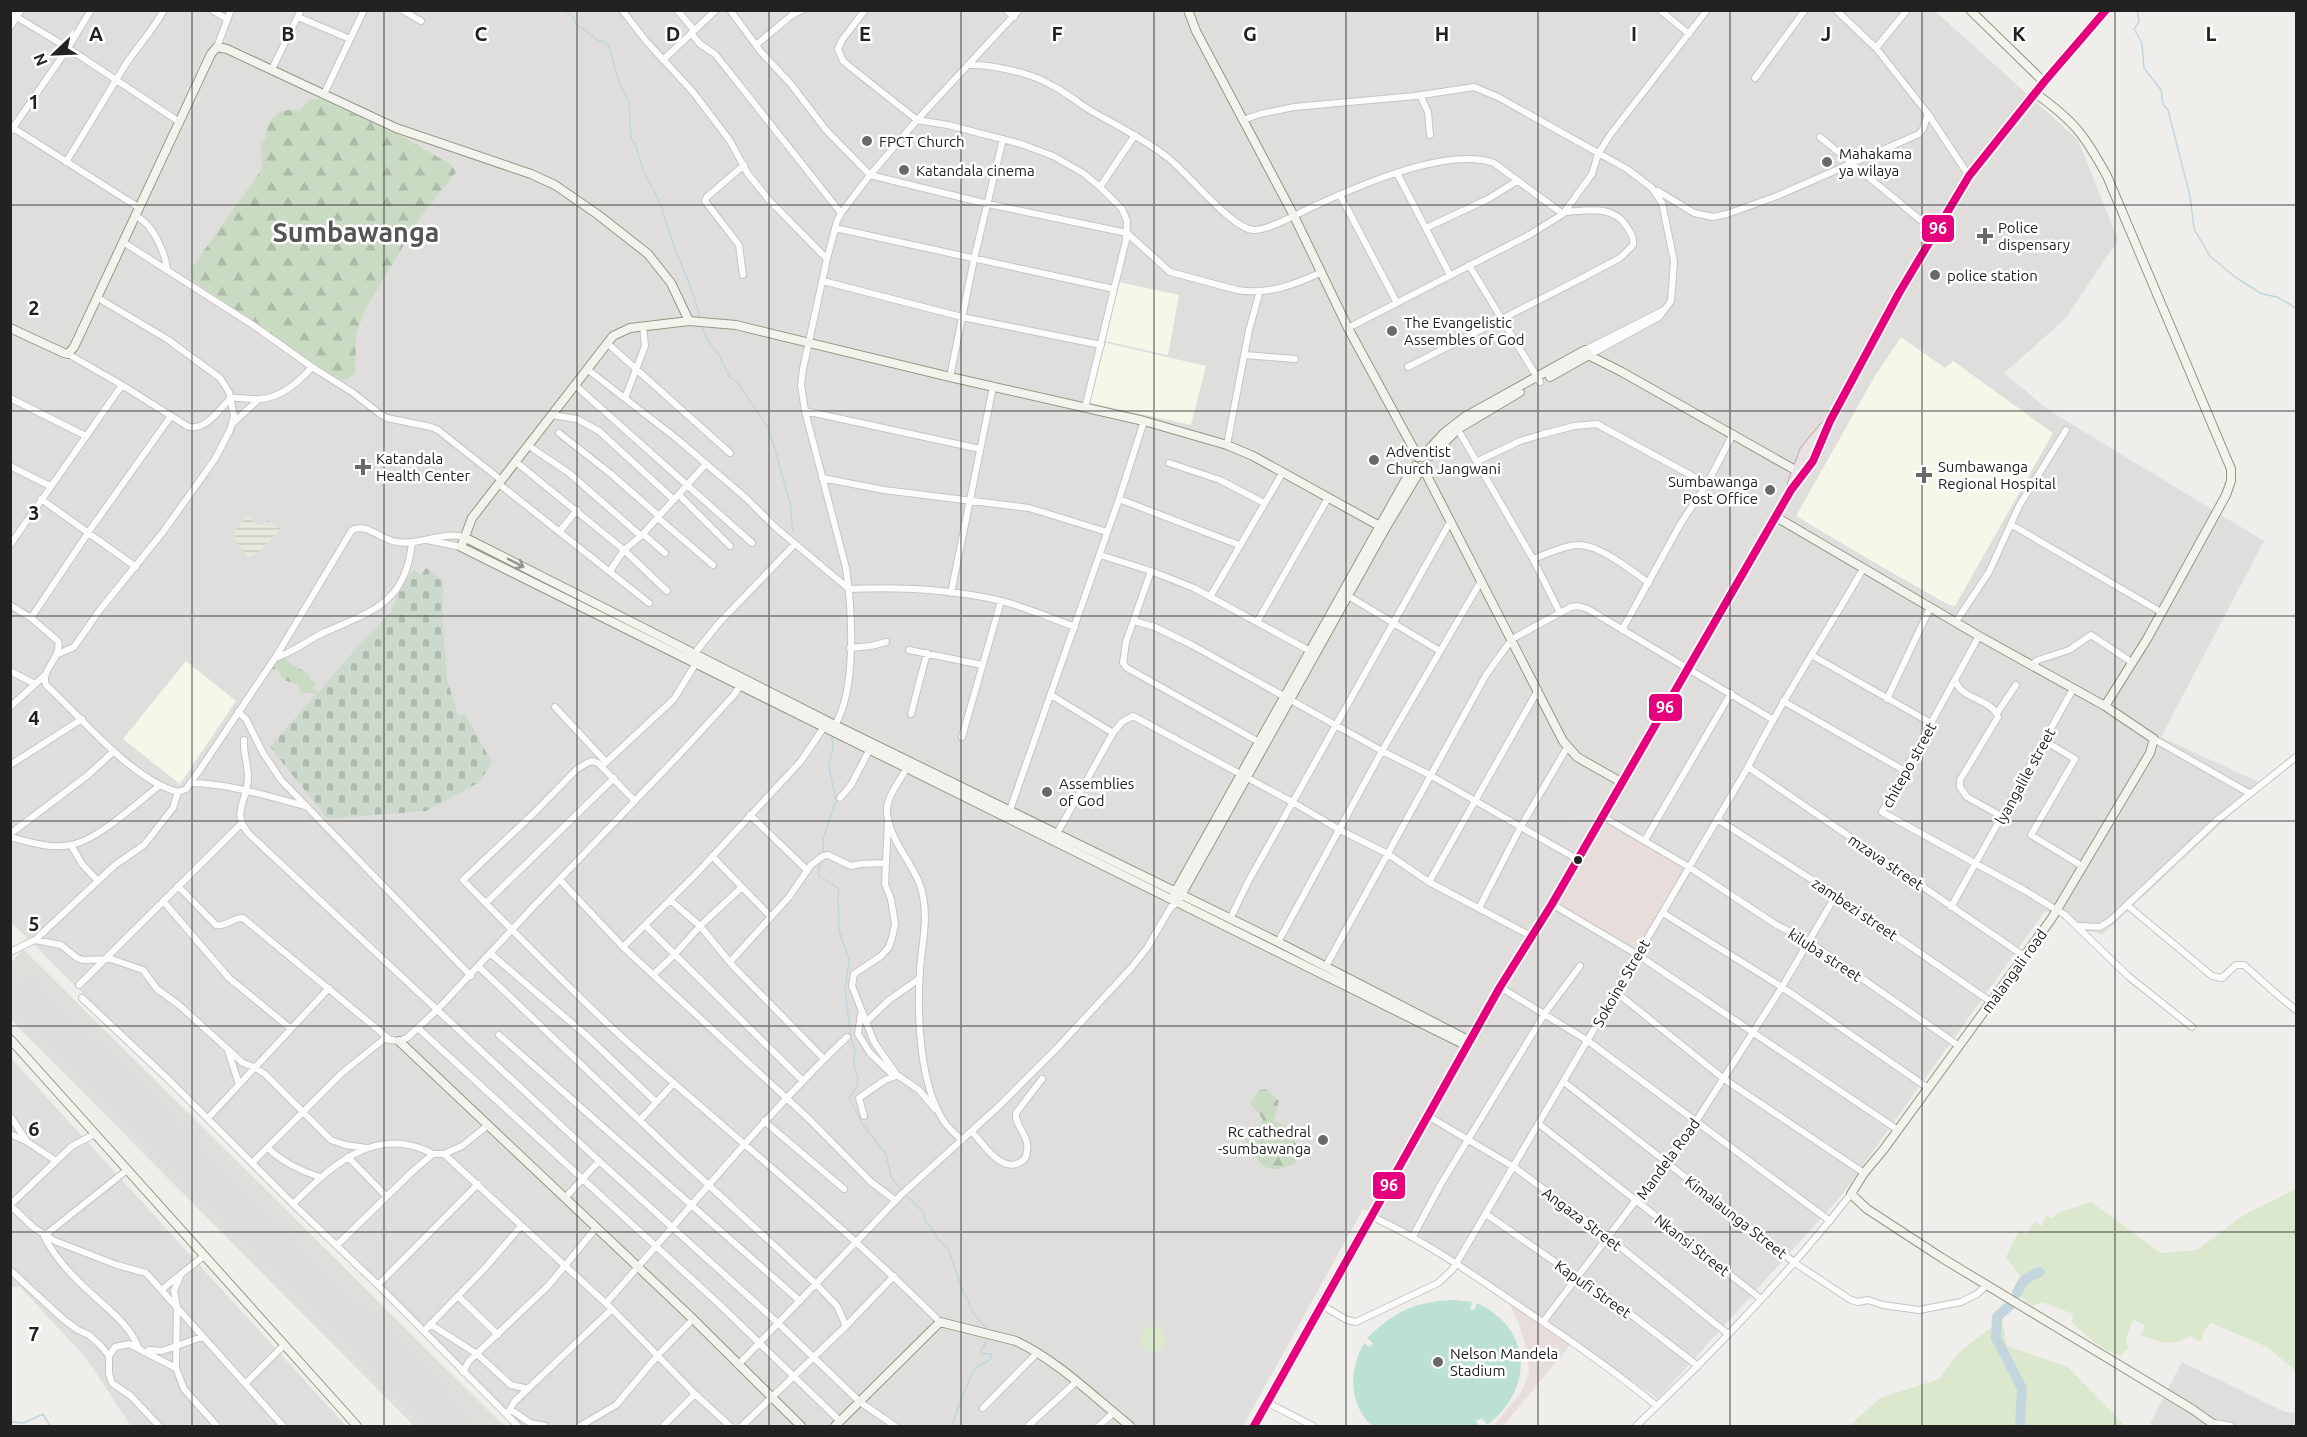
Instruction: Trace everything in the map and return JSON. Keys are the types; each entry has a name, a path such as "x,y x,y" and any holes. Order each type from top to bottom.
{"highway":[{"path":"1254,1426 1500,987 1552,904 1717,615 1776,517 1935,232 1969,176 2044,82 2106,10"},
{"path":"1791,490 1797,471 1809,457"}],"street":[{"path":"91,10 68,48 11,129 66,162 136,211 154,235 167,269"},
{"path":"66,162 164,10"},
{"path":"212,10 227,19"},
{"path":"68,354 79,339 178,121 211,54 217,47 231,10"},
{"path":"324,94 364,10"},
{"path":"402,10 421,21"},
{"path":"622,10 693,92 730,141 748,174 769,200 827,259"},
{"path":"677,10 700,44 715,54 841,213"},
{"path":"663,60 716,10"},
{"path":"730,10 826,130 870,175 988,204 1127,233 1161,266 1174,274 1237,290 1260,291 1291,287 1322,272"},
{"path":"756,45 792,15 802,10"},
{"path":"865,10 839,44 839,55 849,66 917,120 948,125 1003,139 1053,156 1100,187 1122,209 1127,221 1127,233 1085,408"},
{"path":"1006,10 1014,17"},
{"path":"835,725 842,713 849,687 849,589 846,568 805,411 801,385 808,341 827,259 841,213 870,175 917,120 1019,10"},
{"path":"1188,10 1196,31 1294,216 1348,328 1568,746 1577,758 1621,782"},
{"path":"1660,10 1689,34"},
{"path":"1348,328 1550,224 1565,213 1592,174 1598,154 1618,123 1707,10"},
{"path":"1755,78 1805,10"},
{"path":"1836,10 1876,48 1928,114 1969,176"},
{"path":"1876,48 1907,10"},
{"path":"1970,10 2044,82"},
{"path":"10,13 19,14 178,121"},
{"path":"10,27 19,14"},
{"path":"272,69 299,14 350,39"},
{"path":"217,47 227,49 272,69 396,128 531,174 555,185 648,254 697,321"},
{"path":"967,65 991,67 1051,84 1167,157 1242,226 1258,229 1397,173 1444,162 1482,159 1494,163 1565,213 1604,210 1612,212 1624,222 1632,234 1633,245 1620,258 1408,367"},
{"path":"1243,120 1294,107 1420,95 1467,87 1480,88 1627,169 1652,188 1694,213 1713,217 1777,196 1918,134 1923,129 1928,114"},
{"path":"2035,93 2061,111 2077,127 2107,176 2231,469 2231,481 2226,495 2133,663 2105,706"},
{"path":"1420,95 1428,112 1430,135"},
{"path":"1100,187 1135,135"},
{"path":"1820,137 1935,232"},
{"path":"950,377 974,259 1003,139"},
{"path":"743,275 739,245 705,201 744,165"},
{"path":"1397,173 1450,275"},
{"path":"1426,228 1488,199 1517,181"},
{"path":"738,1365 910,1186 972,1132 1034,1073 1117,985 1147,948 1382,528 1406,479 1456,427 1539,379 1659,317 1671,301 1674,261 1662,203 1652,188"},
{"path":"1340,195 1397,303"},
{"path":"835,228 1114,289"},
{"path":"123,242 253,324 387,418 438,430 649,603"},
{"path":"1469,265 1539,379"},
{"path":"823,281 962,317 1101,345"},
{"path":"1227,446 1249,330 1260,291"},
{"path":"58,654 74,647 136,567 210,466 223,444 234,416 226,385 208,368 167,339 98,298"},
{"path":"462,547 472,518 607,343 621,332 643,326 697,321 736,324 950,377 1144,421 1227,446 1253,456 1382,528"},
{"path":"625,398 645,346 643,326"},
{"path":"10,328 68,354 187,426 198,428 205,424 231,398 259,399"},
{"path":"607,343 730,453"},
{"path":"1587,353 1797,471"},
{"path":"1245,355 1295,358"},
{"path":"232,424 259,399 291,387 312,367"},
{"path":"587,369 706,464 849,589 906,588 951,593 1001,602 1075,627"},
{"path":"10,545 14,533 122,385"},
{"path":"575,385 752,543"},
{"path":"951,593 993,387"},
{"path":"10,398 86,436"},
{"path":"805,411 980,448"},
{"path":"552,415 577,419 599,431 730,546"},
{"path":"31,618 88,532 171,416"},
{"path":"1010,810 1100,555 1144,421"},
{"path":"1478,461 1530,438 1574,426 1597,424 1707,484"},
{"path":"1456,427 1478,461 1533,559 1560,613"},
{"path":"1955,623 1989,572 2019,506 2066,430"},
{"path":"560,433 611,474 713,566"},
{"path":"1622,630 1681,523 1707,484 1733,434"},
{"path":"528,446 569,473 665,553"},
{"path":"516,462 577,510 668,591"},
{"path":"1169,463 1220,480 1264,503"},
{"path":"610,571 624,550 642,535 706,464"},
{"path":"10,466 50,486"},
{"path":"1210,597 1282,472"},
{"path":"822,478 1044,512 1107,532"},
{"path":"1257,622 1328,498"},
{"path":"41,499 136,567"},
{"path":"1119,499 1239,545"},
{"path":"560,531 577,510"},
{"path":"1776,517 1955,623 2105,706 2154,739 2249,793"},
{"path":"1230,919 1450,522"},
{"path":"2012,525 2162,612"},
{"path":"45,675 46,686 114,751 159,786 178,792 186,789 191,783 275,658 352,530 365,528 394,542 412,542 446,535 464,537 695,658 1010,810 1056,837"},
{"path":"424,540 462,547 695,658"},
{"path":"275,658 290,653 324,633 366,616 389,599 405,575 412,542"},
{"path":"604,764 674,699 695,658 719,623 795,544"},
{"path":"1533,559 1564,547 1584,546 1606,555 1649,583"},
{"path":"1100,555 1178,581 1310,651"},
{"name":"Sokoine Street","path":"1323,1306 1347,1320 1356,1322 1438,1283 1448,1274 1514,1167 1748,767 1772,719 1863,569"},
{"path":"1151,571 1123,655 1123,663 1127,668 1259,742"},
{"path":"1278,942 1382,751 1481,581"},
{"path":"1345,594 1440,651"},
{"path":"1243,777 1259,742 1288,698 1310,651 1345,594"},
{"path":"962,737 1001,602"},
{"path":"10,605 31,618 58,641 58,654 45,675 10,707"},
{"path":"1326,966 1486,675 1512,639 1560,613 1578,606 1588,609 1772,719"},
{"path":"1887,699 1930,608"},
{"path":"1134,621 1155,627 1192,645 1382,751 1430,774 1520,828 1578,859"},
{"path":"2031,665 2038,660 2069,650 2091,635 2133,663"},
{"name":"chitepo street","path":"1978,636 1905,771 1880,812 2056,909 2079,926 2128,976 2193,1026"},
{"path":"850,648 886,642"},
{"path":"909,650 982,665"},
{"path":"911,714 927,654"},
{"path":"1812,656 1931,723"},
{"path":"10,671 35,684"},
{"path":"1955,680 1960,690 1997,713"},
{"path":"743,682 824,727 1056,837 1176,899 1469,1043"},
{"path":"399,1041 419,1029 471,976 704,728 743,682"},
{"path":"2002,817 1967,797 1960,787 1960,780 1996,723 1997,713 2016,685"},
{"name":"lyangalile street","path":"1951,907 2073,689"},
{"path":"1429,882 1538,690"},
{"path":"1645,840 1731,693"},
{"path":"1051,695 1113,733"},
{"path":"1783,701 1905,771"},
{"path":"555,707 635,801"},
{"path":"238,712 246,719 262,753 277,775 471,976"},
{"path":"1056,837 1113,733 1125,719 1138,717 1243,777 1388,854 1429,882 1531,936"},
{"path":"10,765 81,719"},
{"path":"623,947 801,761 824,727"},
{"name":"malangali road","path":"1851,1194 2056,909 2150,753 2154,739"},
{"path":"244,740 243,750 248,770 247,790 241,806 241,824 320,902 599,1161 779,1324 860,1402 895,1426"},
{"path":"2045,741 2075,759 2031,835 2082,866"},
{"path":"1479,909 1520,828 1568,746"},
{"path":"840,798 851,785 870,749"},
{"path":"10,836 88,775 114,751"},
{"path":"2079,926 2100,927 2249,793 2296,757"},
{"path":"604,764 592,761 577,769 463,880 511,931 623,1038 857,1242 940,1322 1016,1341 1037,1353 1076,1382 1130,1426"},
{"name":"mzava street","path":"1748,767 2024,956"},
{"path":"907,768 887,808 892,831 923,894 926,932 920,979 921,1050 925,1071 941,1117"},
{"path":"486,903 614,778"},
{"path":"191,783 225,785 306,806"},
{"path":"10,836 47,845 71,845 81,842 109,825 159,786"},
{"path":"10,952 35,940 97,880 144,845 173,808 178,792"},
{"path":"750,816 807,870"},
{"name":"kiluba street","path":"1602,816 1689,867 1775,924 1808,941 1959,1046"},
{"path":"888,818 885,884 891,898 895,924 893,934 889,946 881,956 854,974 852,986 873,1042 896,1076"},
{"name":"zambezi street","path":"1717,819 1836,895 1991,1002"},
{"path":"79,984 241,824"},
{"path":"71,845 82,864 97,880"},
{"path":"730,962 789,897 811,865 826,855 852,866 886,863"},
{"path":"712,856 770,916"},
{"path":"560,880 652,975 786,1098 871,1182 896,1201"},
{"path":"178,886 216,926 226,925 239,917 243,918 388,1038 399,1041 693,1320 801,1426"},
{"path":"652,975 742,887"},
{"path":"1782,987 1836,895"},
{"path":"1176,899 1230,919 1278,942 1469,1043"},
{"path":"670,900 700,926 730,962 824,1059"},
{"path":"163,901 229,978 290,1028"},
{"path":"1552,904 1638,955 1898,1130"},
{"path":"2127,905 2212,976 2222,978 2236,965 2244,964 2257,978 2272,988 2284,1002 2296,1010"},
{"path":"1663,913 1782,987 1928,1088"},
{"path":"645,925 802,1080"},
{"path":"35,940 61,945 83,960 104,958 143,970 157,989 179,1005 243,1063 262,1071 331,1140 345,1146 367,1148"},
{"path":"491,954 587,1036 656,1102"},
{"path":"1413,1236 1441,1184 1545,1013 1580,966"},
{"path":"478,967 816,1284 837,1306 846,1326"},
{"path":"866,1022 889,1000 920,979"},
{"path":"1500,987 1588,1041 1830,1221"},
{"name":"Mandela Road","path":"1543,1322 1620,1220 1666,1164 1724,1079 1782,987"},
{"path":"208,1118 329,988"},
{"path":"1616,992 1724,1079 1864,1173"},
{"path":"82,998 208,1118 463,1372 508,1412 518,1426"},
{"path":"862,1011 858,1034 870,1053 896,1076 919,1090 962,1140"},
{"path":"419,1029 760,1343 795,1376 838,1424 940,1322"},
{"path":"499,1035 800,1301"},
{"path":"606,1303 764,1121 847,1037"},
{"path":"252,1163 360,1057 381,1040 388,1038"},
{"path":"12,1044 357,1426"},
{"path":"228,1050 239,1084"},
{"path":"864,1116 859,1098 885,1080 896,1076"},
{"path":"972,1132 1004,1164 1012,1165 1023,1161 1026,1157 1027,1144 1017,1123 1016,1113 1042,1079"},
{"name":"Kimalaunga Street","path":"1564,1082 1795,1263 1856,1302 1868,1300 1916,1311 1961,1302 1977,1294 1987,1285"},
{"path":"639,1120 674,1083"},
{"path":"10,1116 26,1141"},
{"name":"Angaza Street","path":"1428,1116 1514,1167 1608,1237 1728,1334"},
{"path":"764,1121 844,1189"},
{"name":"Nkansi Street","path":"1539,1124 1761,1299"},
{"path":"293,1204 320,1177 348,1157 367,1148 406,1144 433,1154 444,1154 462,1146 487,1126"},
{"path":"10,1134 26,1141 56,1161"},
{"path":"95,1134 72,1146 11,1205 44,1236 53,1251 85,1288 129,1330 140,1348 176,1368"},
{"path":"268,1148 279,1158 302,1171 320,1177"},
{"path":"337,1245 386,1196 433,1154"},
{"path":"444,1154 606,1303 695,1394 730,1426"},
{"path":"348,1157 386,1196"},
{"path":"565,1198 599,1161"},
{"path":"44,1236 127,1170"},
{"path":"378,1285 478,1184"},
{"path":"1636,1426 1698,1366 1795,1263 1851,1194 1887,1222 2192,1409 2211,1425 2231,1426"},
{"name":"Kapufi Street","path":"1486,1214 1633,1316 1698,1366"},
{"path":"1373,1216 1413,1236 1456,1263 1606,1365 1657,1406"},
{"path":"424,1331 521,1226"},
{"path":"463,1372 467,1364 565,1267 596,1228"},
{"path":"44,1236 72,1249 141,1271 161,1290 283,1426"},
{"path":"161,1290 204,1256"},
{"path":"10,1270 63,1319 95,1340 108,1356 112,1383 132,1396 159,1426"},
{"path":"181,1274 175,1287 176,1368 184,1389 217,1426"},
{"path":"742,1426 814,1358 894,1276"},
{"path":"458,1296 498,1335"},
{"path":"508,1412 528,1389 612,1309"},
{"path":"580,1426 616,1405 658,1354 693,1320"},
{"path":"430,1324 477,1354 512,1385 528,1389"},
{"path":"158,1352 202,1337"},
{"path":"108,1356 115,1347 121,1344 176,1356"},
{"path":"246,1383 283,1346"},
{"path":"983,1408 1037,1353"},
{"path":"1028,1426 1076,1382"},
{"path":"663,1426 695,1394"},
{"path":"1268,1403 1313,1426"},
{"path":"508,1412 530,1423 545,1426"},
{"path":"1099,1426 1113,1413"}],"shaded area":[{"path":"10,11 1935,11 2078,140 2118,240 2066,318 2004,373 2050,411 2264,541 2161,737 2263,784 2102,935 2045,911 1841,1196 1658,1399 1417,1235 1363,1209 1243,1426 520,1426 11,922"},
{"path":"1119,282 1179,295 1168,355 1105,341"},
{"name":"Sumbawanga Regional Hospital","path":"1901,337 1945,368 1953,361 2053,433 1955,606 1949,605 1796,516 1875,376"},
{"path":"1102,342 1206,366 1191,425 1090,403"},
{"path":"247,516 256,525 262,525 268,520 281,529 256,554 248,557 235,540 235,531"},
{"path":"186,661 236,701 180,784 123,739"},
{"path":"1598,773 1613,783 1573,854 1554,843"},
{"path":"1603,821 1685,868 1636,949 1555,902"},
{"path":"23,949 504,1426 414,1426 11,1020 11,963"},
{"path":"11,1058 346,1426 131,1426 86,1358 20,1287 11,1287"},
{"path":"1508,1301 1571,1344 1503,1426 1493,1426 1521,1393 1529,1373 1526,1346"},
{"path":"2182,1362 2285,1412 2296,1413 2296,1426 2152,1426 2150,1423"}],"green space":[{"path":"320,99 400,135 451,165 456,172 420,218 365,310 356,335 355,374 344,380 323,372 192,280 191,269 262,169 261,143 265,140 268,126 274,116 285,111 299,111 309,100"},
{"path":"426,568 443,581 443,627 447,679 458,715 465,714 492,763 478,783 426,811 328,819 270,747 392,611 400,589 414,570 421,575"},
{"path":"285,656 288,662 309,674 310,679 317,683 313,689 317,691 316,694 300,692 299,685 284,680 276,669 270,670 276,660"},
{"path":"1266,1089 1279,1101 1274,1121 1287,1128 1296,1142 1296,1163 1277,1169 1270,1169 1260,1163 1245,1141 1251,1125 1257,1127 1263,1120 1250,1104 1259,1090"},
{"path":"2296,1189 2296,1371 2267,1347 2211,1323 2204,1330 2201,1342 2190,1336 2178,1341 2166,1342 2141,1335 2145,1325 2133,1320 2126,1339 2128,1348 2121,1356 2114,1354 2077,1327 2072,1322 2073,1314 2043,1302 2032,1306 2017,1293 2020,1276 2006,1257 2019,1231 2026,1234 2035,1222 2042,1226 2046,1216 2052,1218 2060,1212 2091,1202 2161,1253 2197,1250 2245,1214"},
{"name":"Nelson Mandela Stadium","path":"1453,1300 1472,1302 1470,1310 1474,1310 1477,1303 1495,1314 1509,1328 1517,1344 1521,1360 1519,1377 1513,1394 1502,1410 1487,1425 1482,1418 1476,1421 1479,1426 1372,1426 1359,1407 1353,1386 1359,1353 1364,1343 1370,1347 1373,1343 1367,1338 1387,1321 1406,1310 1427,1303"},
{"path":"2002,1319 2007,1346 2068,1367 2125,1426 1849,1426 1880,1398 1939,1379 1957,1354"},
{"path":"1153,1326 1162,1330 1166,1339 1162,1348 1153,1352 1144,1348 1140,1339 1144,1330"}],"waterway":[{"path":"563,10 574,18 576,24 599,41 605,42 609,47 619,82 629,103 631,137 643,170 660,202 700,318"},
{"path":"2137,10 2139,22 2134,29 2142,43 2144,68 2161,90 2163,104 2168,110 2190,196 2194,229 2210,256 2235,277 2262,294 2277,297 2296,308"},
{"path":"702,326 729,376 737,382 769,429 790,503 793,532"},
{"path":"823,855 823,839 836,801 829,766 833,748 832,736"},
{"path":"821,861 818,875 839,889 839,931 849,960 845,990 851,1038 855,1050 854,1065 858,1079 857,1087 849,1098 863,1125 886,1154 891,1177 902,1190"},
{"path":"905,1194 925,1214 925,1221 949,1250 963,1291 975,1316 987,1329"},
{"path":"2017,1293 2026,1280 2040,1272"},
{"path":"2009,1306 1997,1317 1996,1338 2022,1388 2020,1426"},
{"path":"952,1426 974,1369 991,1359 991,1354 981,1351 988,1339"},
{"path":"10,1422 24,1423 43,1414 50,1426"}],"runway":[{"path":"29,1000 455,1426"}],"transit line":[{"name":"96","path":"1254,1426 1500,987 1552,904 1791,490 1813,461 1830,421 1899,293 1969,176 2044,82 2106,10"}],"place":[{"name":"FPCT Church","path":"867,141"},
{"name":"Mahakama ya wilaya","path":"1827,162"},
{"name":"Katandala cinema","path":"904,170"},
{"name":"Police dispensary","path":"1985,236"},
{"name":"police station","path":"1935,275"},
{"name":"The Evangelistic Assembles of God","path":"1392,331"},
{"name":"Adventist Church Jangwani","path":"1374,460"},
{"name":"Katandala Health Center","path":"363,467"},
{"name":"Sumbawanga Regional Hospital","path":"1924,475"},
{"name":"Sumbawanga Post Office","path":"1770,490"},
{"name":"Assemblies of God","path":"1047,792"},
{"name":"Rc cathedral -sumbawanga","path":"1323,1140"},
{"name":"Nelson Mandela Stadium","path":"1438,1362"}],"district":[{"name":"Sumbawanga","path":"356,232"}]}
